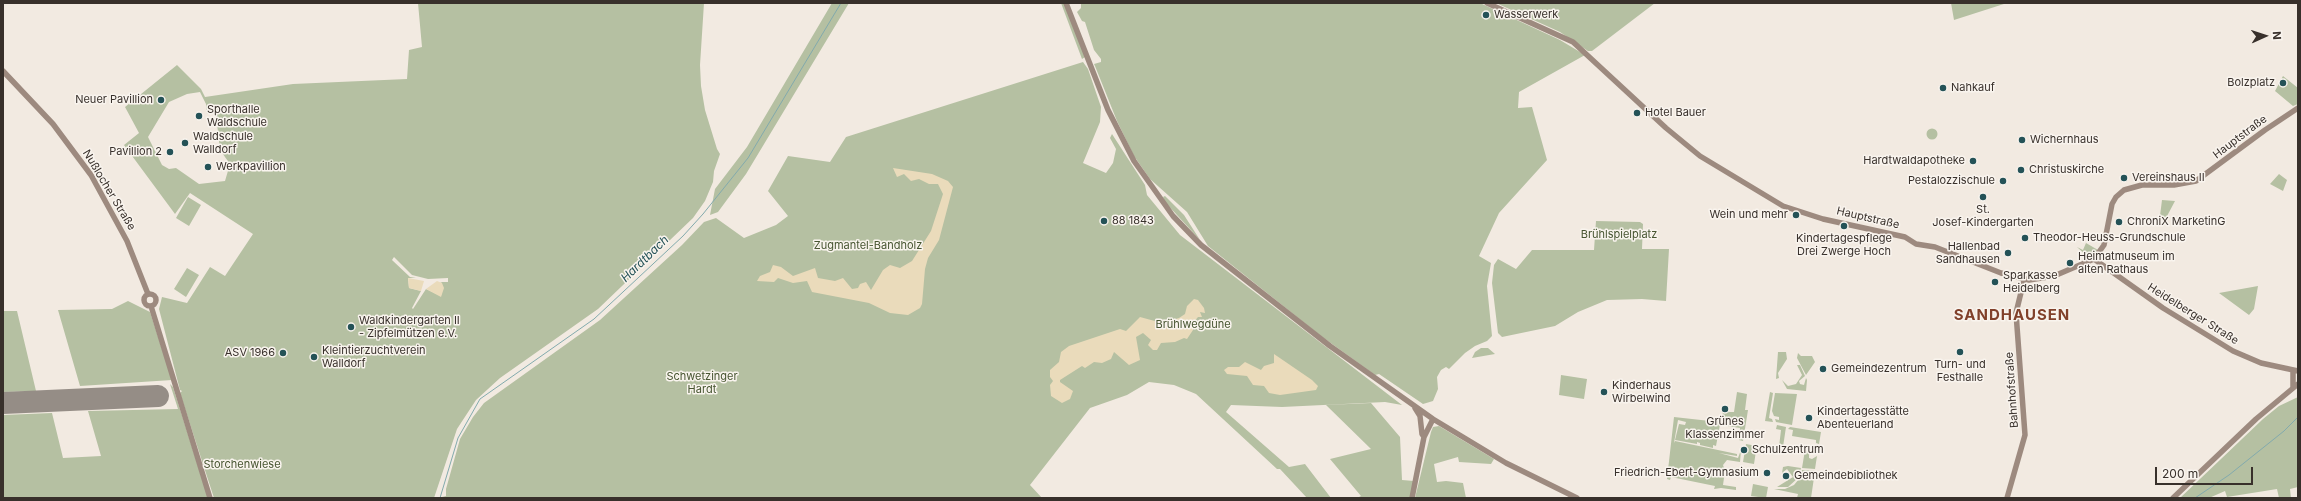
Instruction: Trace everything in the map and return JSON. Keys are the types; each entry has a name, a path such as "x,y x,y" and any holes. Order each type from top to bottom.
{"street":[{"path":"1066,3 1118,131 1147,181 1174,216 1216,258 1253,288 1364,371 1431,417 1506,463 1577,498"},
{"name":"Hauptstraße","path":"1487,3 1573,42 1666,128 1700,156 1783,206 1822,219 1905,237 1916,244 1940,248 2001,273 2024,280 2050,278 2094,259 2104,245 2110,210 2119,194 2135,186 2179,185 2196,181 2265,130 2298,108"},
{"name":"Nußlocher Straße","path":"3,71 53,124 91,175 127,241 148,294"},
{"name":"Heidelberger Straße","path":"2094,259 2163,308 2232,351 2261,363 2293,370"},
{"name":"Bahnhofstraße","path":"2007,498 2025,435 2016,313 2024,280"},
{"path":"148,294 154,296 156,299 155,304 151,306 146,305 144,300 148,294"},
{"path":"151,306 210,498"},
{"path":"2293,370 2298,377"},
{"path":"2293,370 2293,388"},
{"path":"2173,498 2256,419 2298,384"},
{"path":"1411,403 1417,410 1422,434 1424,436"},
{"path":"1421,425 1431,417"},
{"path":"1412,498 1424,436 1431,417"}],"green space":[{"name":"Storchenwiese","path":"418,3 704,3 700,65 701,86 705,110 717,149 720,154 714,171 713,182 705,201 693,218 598,309 500,378 476,400 457,429 434,498 214,498 180,393 182,391 180,390 159,309 162,297 187,303 210,267 225,276 253,234 190,193 175,214 124,145 139,133 125,107 177,65 201,89 205,97 293,84 407,79 409,50 422,47","holes":["200,92 206,104 207,114 216,114 220,150 230,164 225,181 199,184 176,168 169,169 162,165 148,137 169,102 187,94","394,257 412,275 428,279 448,278 448,282 440,282 442,283 441,296 426,289 413,309 412,308 421,291 409,288 408,278 416,278 410,277 392,260"]},
{"path":"832,3 849,3 746,174 718,212 710,215 715,189 747,147"},
{"path":"1061,3 1064,3 1085,57 1082,59"},
{"path":"1081,3 1480,3 1560,40 1585,55 1519,92 1518,108 1532,107 1547,160 1499,213 1479,256 1491,263 1487,286 1492,336 1487,341 1475,346 1465,353 1449,369 1446,367 1441,370 1437,377 1438,389 1433,401 1423,404 1379,374 1375,375 1321,336 1208,246 1187,212 1150,179 1134,156 1117,121 1094,64 1101,62 1101,59 1094,50 1085,22 1082,21 1077,12 1081,8"},
{"path":"1496,3 1655,3 1592,51 1588,51 1560,32"},
{"path":"1951,3 2007,3 1954,20"},
{"name":"Schwetzinger Hardt","path":"1083,62 1088,69 1101,107 1100,122 1083,163 1106,173 1113,163 1116,149 1110,138 1112,134 1145,185 1147,195 1180,235 1402,405 1385,402 1282,407 1231,405 1226,412 1289,467 1305,464 1331,498 1307,498 1280,469 1277,469 1196,394 1174,385 1149,382 1127,395 1090,408 1030,485 1042,498 438,498 446,496 446,489 460,439 473,417 484,403 600,320 682,245 704,222 716,218 744,238 776,225 788,216 768,191 788,156 830,162 846,137"},
{"path":"2283,76 2298,88 2298,104 2293,106 2275,91"},
{"path":"1932,128 1936,130 1938,134 1936,138 1932,140 1928,138 1926,134 1928,130"},
{"path":"2279,174 2287,180 2283,191 2270,184"},
{"path":"1165,196 1184,215 1200,240 1165,202 1163,197"},
{"path":"188,197 201,205 189,226 176,218"},
{"path":"2162,200 2175,201 2166,218 2160,216"},
{"name":"Brühlspielplatz","path":"1596,221 1640,222 1643,224 1642,249 1669,249 1666,301 1642,299 1607,300 1578,312 1555,326 1502,337 1498,333 1492,283 1494,265 1498,259 1516,269 1532,250 1594,250"},
{"path":"2086,243 2098,250 2089,258 2077,247 2083,250"},
{"path":"187,268 199,275 186,297 174,289"},
{"path":"2258,286 2254,309 2249,315 2219,293"},
{"path":"128,301 150,312 172,380 80,386 58,310 112,309"},
{"path":"3,311 17,311 36,391 3,392"},
{"path":"1481,348 1488,348 1495,354 1472,358 1475,352"},
{"path":"1778,352 1786,352 1787,359 1778,373 1779,378 1776,379"},
{"path":"1798,353 1801,356 1812,356 1815,362 1806,375 1797,358"},
{"path":"1797,365 1800,365 1805,376 1799,381 1800,384 1804,385 1806,378 1807,380 1806,391 1787,389 1782,380 1788,386 1796,384 1802,375"},
{"path":"1561,375 1587,379 1584,399 1559,395"},
{"path":"170,384 173,387 208,498 3,498 3,415 52,413 63,458 101,456 88,411 178,409"},
{"path":"1737,392 1747,394 1745,410 1748,410 1743,441 1739,440 1740,428 1721,425 1723,412 1734,412"},
{"path":"1770,392 1773,393 1769,418 1772,419 1773,422 1765,421"},
{"path":"1775,393 1797,394 1792,425 1776,422 1775,419 1779,420 1779,417 1774,416 1772,411"},
{"path":"2298,397 2298,487 2290,489 2291,498 2279,498 2277,489 2227,497 2225,491 2209,498 2180,498 2263,419 2279,406"},
{"path":"1371,403 1400,437 1402,480 1414,481 1410,498 1357,498 1361,496 1330,459 1371,449 1326,405"},
{"path":"1674,417 1710,421 1712,418 1721,419 1716,446 1713,445 1713,448 1700,445 1700,443 1697,442 1697,444 1675,440 1679,424 1685,425 1686,422 1678,420 1674,443 1675,441 1737,454 1737,456 1719,453 1738,458 1741,450 1740,462 1727,460 1723,465 1725,471 1723,485 1736,487 1736,490 1721,488 1714,489 1715,486 1671,477 1670,480 1667,479"},
{"path":"1777,425 1786,427 1783,447 1779,447 1781,430 1776,429"},
{"path":"1439,426 1494,459 1491,464 1459,462 1458,457 1434,464 1437,482 1446,481 1463,483 1466,498 1415,498 1431,432 1433,427"},
{"path":"1790,427 1821,432 1819,444 1816,443 1816,440 1792,436 1793,430 1788,429"},
{"path":"1746,444 1762,447 1758,447 1756,451 1754,464 1743,462"},
{"path":"1805,450 1809,450 1809,458 1812,459 1817,456 1815,469 1802,468"},
{"path":"1788,466 1801,468 1798,478 1788,487 1777,487 1793,477 1787,469 1782,473 1783,467"},
{"path":"1802,470 1815,471 1811,498 1797,498 1798,494 1774,489 1785,489 1794,485 1799,479"},
{"path":"1753,484 1768,487 1766,498 1751,496"}],"sand":[{"path":"893,168 932,174 948,181 953,187 939,240 928,258 925,269 922,304 920,308 908,315 890,313 869,303 812,292 807,281 793,283 778,278 774,282 757,281 760,276 770,272 773,265 781,267 793,276 815,268 818,278 835,281 843,278 852,289 858,288 860,284 866,282 871,290 883,270 890,265 900,268 912,261 931,231 943,194 938,184 929,184 919,179 911,181 904,174 897,177"},
{"path":"408,278 424,281 421,291 409,288"},
{"path":"437,281 442,283 444,288 441,297 426,289"},
{"path":"1194,299 1198,300 1204,308 1205,313 1200,312 1202,317 1198,317 1193,323 1193,330 1187,339 1184,338 1175,342 1161,343 1157,350 1153,350 1148,345 1151,340 1143,333 1136,337 1140,360 1129,365 1114,352 1111,359 1102,363 1094,362 1085,368 1082,366 1060,380 1060,382 1073,391 1070,399 1062,403 1051,396 1050,385 1053,381 1050,377 1050,370 1059,362 1061,352 1069,346 1120,329 1126,331 1140,317 1162,323 1179,318 1185,314 1187,306"},
{"path":"1274,354 1312,380 1318,386 1316,390 1280,395 1269,393 1264,386 1253,385 1247,376 1227,374 1224,370 1228,367 1239,367 1245,362 1261,370 1264,366 1274,363"}],"waterway":[{"name":"Hardtbach","path":"440,498 458,438 480,399 594,319 683,236 703,214 748,158 841,3"},
{"path":"2195,498 2229,475 2284,431 2298,417"}],"runway":[{"path":"3,403 158,396"}],"place":[{"name":"Wasserwerk","path":"1486,15"},
{"name":"Bolzplatz","path":"2283,83"},
{"name":"Nahkauf","path":"1943,88"},
{"name":"Neuer Pavillion","path":"161,100"},
{"name":"Hotel Bauer","path":"1637,113"},
{"name":"Sporthalle Waldschule","path":"199,116"},
{"name":"Wichernhaus","path":"2022,140"},
{"name":"Waldschule Walldorf","path":"185,143"},
{"name":"Pavillion 2","path":"170,152"},
{"name":"Hardtwaldapotheke","path":"1973,161"},
{"name":"Werkpavillion","path":"208,167"},
{"name":"Christuskirche","path":"2021,170"},
{"name":"Vereinshaus II","path":"2124,178"},
{"name":"Pestalozzischule","path":"2003,181"},
{"name":"St. Josef-Kindergarten","path":"1983,197"},
{"name":"Wein und mehr","path":"1796,215"},
{"name":"88 1843","path":"1104,221"},
{"name":"ChroniX MarketinG","path":"2119,222"},
{"name":"Kindertagespflege Drei Zwerge Hoch","path":"1844,226"},
{"name":"Theodor-Heuss-Grundschule","path":"2025,238"},
{"name":"Hallenbad Sandhausen","path":"2008,253"},
{"name":"Heimatmuseum im alten Rathaus","path":"2070,263"},
{"name":"Sparkasse Heidelberg","path":"1995,282"},
{"name":"Waldkindergarten II - Zipfelmützen e.V.","path":"351,327"},
{"name":"Turn- und Festhalle","path":"1960,352"},
{"name":"ASV 1966","path":"283,353"},
{"name":"Kleintierzuchtverein Walldorf","path":"314,357"},
{"name":"Gemeindezentrum","path":"1823,369"},
{"name":"Kinderhaus Wirbelwind","path":"1604,392"},
{"name":"Grünes Klassenzimmer","path":"1725,409"},
{"name":"Kindertagesstätte Abenteuerland","path":"1809,418"},
{"name":"Schulzentrum","path":"1744,450"},
{"name":"Friedrich-Ebert-Gymnasium","path":"1767,473"},
{"name":"Gemeindebibliothek","path":"1786,476"}],"district":[{"name":"SANDHAUSEN","path":"2012,315"}],"park label":[{"name":"Zugmantel-Bandholz","path":"868,246"},
{"name":"Brühlwegdüne","path":"1193,325"}]}
